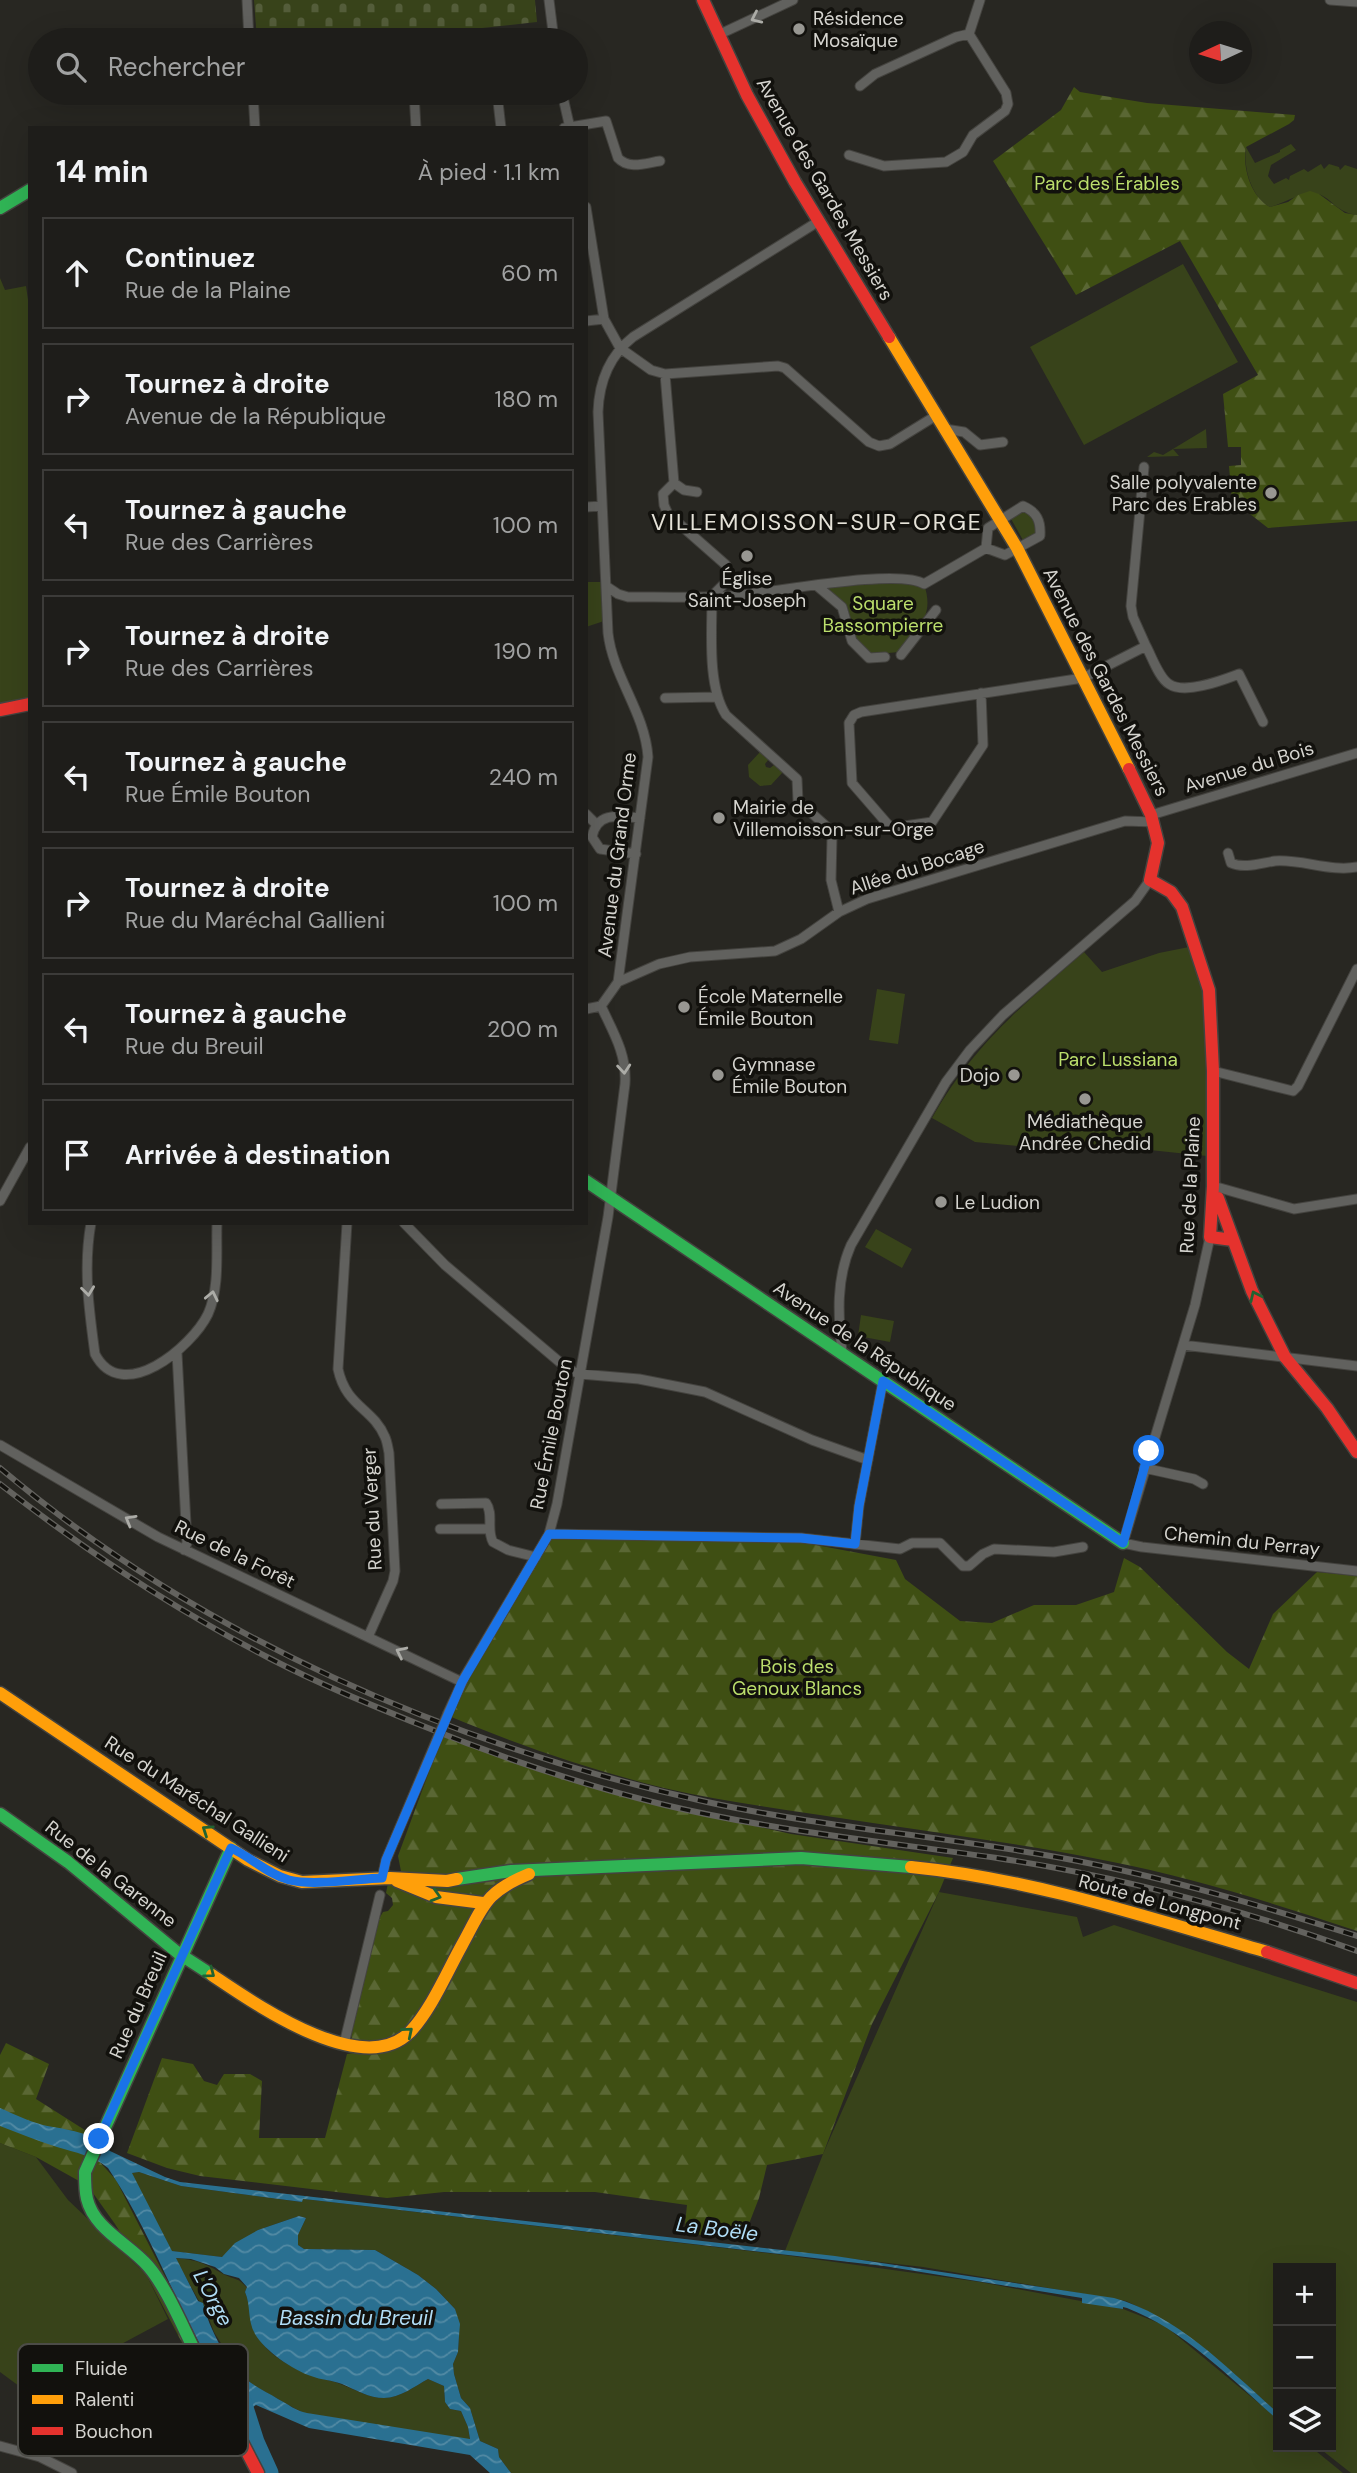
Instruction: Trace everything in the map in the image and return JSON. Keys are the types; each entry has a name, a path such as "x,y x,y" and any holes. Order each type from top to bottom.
{"street":[{"path":"247,0 248,28"},
{"path":"549,0 552,28"},
{"name":"Avenue des Gardes Messiers","path":"703,0 752,105 1017,548 1152,818 1158,850 1150,880 1135,901 983,1035 946,1082 844,1260 839,1298 842,1352"},
{"path":"718,35 793,0"},
{"path":"969,34 980,0"},
{"path":"1330,0 1357,2"},
{"path":"860,86 875,74 956,37 969,34"},
{"path":"849,155 884,166 946,162 962,152 973,135 1005,111 1009,104 1006,93 969,34"},
{"path":"254,105 256,126"},
{"path":"415,105 416,126"},
{"path":"498,105 501,126"},
{"path":"565,105 570,126"},
{"path":"576,126 606,121 622,163 631,166 660,161"},
{"path":"0,208 28,191"},
{"path":"588,219 604,318 620,348 650,370 665,374 778,366 785,368 869,442 879,446 890,444 936,415"},
{"name":"Avenue du Grand Orme","path":"601,1006 618,982 647,766 647,743 612,657 608,633 599,398 606,371 620,348 637,334 819,221"},
{"path":"588,321 604,318"},
{"path":"665,374 674,482 684,490 696,492"},
{"path":"945,429 964,432 980,445 1003,442"},
{"path":"1144,467 1131,606 1146,646 1164,679 1171,686 1180,688 1209,684 1239,674 1263,722"},
{"path":"674,482 663,494 668,514 726,565 727,581 712,597 711,629 717,697 726,715 797,779 798,801 826,826 832,837 831,880 839,912"},
{"path":"588,507 602,506"},
{"path":"1023,506 1037,516 1040,536 1005,555 986,548 988,528 1000,519 1023,506"},
{"path":"606,586 628,597 712,597 882,579 913,579 924,584 986,548"},
{"path":"816,585 842,607 852,641 869,658 885,657"},
{"path":"901,655 936,610"},
{"path":"981,694 983,745 962,778 932,822 891,828 852,783 849,723 853,715 861,712 1083,678 1146,646"},
{"path":"666,698 717,697"},
{"path":"0,710 28,704"},
{"name":"Avenue du Bois","path":"1152,818 1357,753"},
{"path":"636,854 600,849 592,837 596,824 606,817 614,815 640,818"},
{"path":"588,816 596,824"},
{"name":"Allée du Bocage","path":"618,982 659,964 690,957 775,951 801,939 839,912 882,894 1125,821 1152,818"},
{"path":"1228,853 1231,863 1241,866 1278,861 1344,869 1357,867"},
{"name":"Rue de la Plaine","path":"1123,1543 1205,1265 1213,1192 1213,1071 1211,1002 1207,980 1182,907 1171,892 1150,880"},
{"path":"1213,1071 1293,1091 1357,970"},
{"path":"588,1009 601,1006"},
{"name":"Rue Émile Bouton","path":"386,1878 386,1860 447,1713 462,1682 549,1534 557,1504 610,1197 626,1074 621,1048 601,1006"},
{"path":"0,1201 28,1151"},
{"name":"Avenue de la République","path":"588,1182 1123,1543"},
{"path":"1213,1192 1294,1209 1357,1199"},
{"path":"1213,1192 1218,1198 1252,1291 1285,1357 1357,1452"},
{"path":"91,1225 86,1277 94,1343 100,1364 117,1372 141,1372 160,1365 177,1353 196,1332 208,1314 212,1301 217,1225"},
{"name":"Rue du Verger","path":"347,1225 338,1368 341,1384 347,1394 377,1423 385,1436 391,1480 395,1571 368,1637"},
{"path":"406,1225 445,1265 559,1364 580,1374 639,1379 705,1392 811,1440 868,1460"},
{"path":"1210,1237 1233,1240"},
{"path":"1183,1345 1357,1366"},
{"path":"177,1353 187,1543 184,1550"},
{"path":"855,1544 883,1381"},
{"name":"Rue de la Forêt","path":"0,1445 184,1550 462,1682"},
{"path":"1144,1468 1194,1479 1203,1484"},
{"path":"441,1504 486,1503 489,1508 488,1529 493,1542 536,1557"},
{"path":"440,1529 488,1529"},
{"path":"549,1534 801,1538 900,1549 912,1543 940,1543 963,1566 969,1566 988,1550 994,1549 1055,1552 1083,1547"},
{"name":"Chemin du Perray","path":"1123,1543 1357,1571"},
{"name":"Rue du Maréchal Gallieni","path":"0,1693 231,1848 289,1880 302,1882 386,1878 447,1881 511,1871 543,1870"},
{"name":"Rue de la Garenne","path":"0,1814 68,1862 181,1954 270,2013 334,2042 356,2047 379,2047 399,2040 409,2033 423,2015 485,1901 515,1879 543,1870"},
{"name":"Rue du Breuil","path":"191,2344 148,2266 91,2212 84,2185 85,2172 231,1848"},
{"name":"Route de Longpont","path":"543,1870 801,1858 948,1871 1039,1889 1126,1911 1297,1961 1357,1983"},
{"name":"Rue du Maréchal Gallieni","path":"386,1878 436,1897 485,1901"},
{"path":"473,1878 485,1901"},
{"path":"344,2044 380,1895"},
{"path":"0,2446 18,2451"},
{"name":"Rue du Breuil","path":"248,2454 258,2473"},
{"path":"36,2456 72,2473"}],"green space":[{"path":"254,0 535,0 537,22 482,28 256,28"},
{"name":"Parc des Érables","path":"1074,87 1080,92 1147,103 1295,115 1289,124 1246,147 1245,163 1253,189 1270,207 1310,191 1319,194 1345,213 1357,215 1357,521 1268,528 1232,500 1229,466 1241,465 1241,447 1228,447 1223,394 1258,375 1180,241 1076,295 993,161 1061,110"},
{"path":"1291,144 1296,150 1271,165 1268,176 1274,184 1286,178 1289,180 1290,176 1304,169 1308,172 1321,164 1324,169 1329,164 1339,167 1340,170 1345,165 1357,169 1357,215 1344,211 1323,196 1313,193 1270,207 1263,202 1250,181 1246,147 1255,163"},
{"path":"1183,264 1238,362 1084,445 1030,347"},
{"path":"0,278 5,290 26,286 28,300 28,698 0,704"},
{"path":"1206,429 1207,448 1173,449 1179,456 1147,457 1154,452 1163,455"},
{"path":"1024,509 1036,519 1037,534 1024,542 1010,517"},
{"name":"Square Bassompierre","path":"862,580 924,584 927,595 926,613 899,652 867,655 852,641 844,613 816,585"},
{"path":"588,582 606,582 607,620 588,626"},
{"path":"760,752 769,759 766,767 774,765 783,772 771,785 760,786 749,777 748,765"},
{"name":"Parc Lussiana","path":"1189,947 1205,1007 1207,1156 1063,1141 1061,1150 975,1142 932,1118 982,1047 1084,952 1102,972 1159,953"},
{"path":"877,989 905,994 898,1044 869,1040"},
{"path":"876,1229 912,1249 902,1268 865,1247"},
{"path":"861,1315 894,1321 890,1342 858,1336"},
{"name":"Bois des Genoux Blancs","path":"549,1534 800,1542 896,1560 905,1579 960,1621 992,1623 1034,1605 1076,1605 1114,1592 1124,1558 1140,1567 1227,1652 1249,1669 1273,1614 1317,1572 1357,1576 1357,1931 1264,1901 1139,1867 664,1788 555,1756 449,1716 462,1682"},
{"path":"443,1734 526,1766 667,1806 791,1834 953,1858 939,1892 872,2024 823,2154 767,2165 759,2198 745,2234 728,2238 684,2233 687,2205 595,2192 444,2192 387,2198 200,2176 167,2168 127,2153 162,2058 193,2064 204,2081 217,2085 224,2074 250,2074 262,2081 259,2138 325,2138 347,2054 354,2053 357,2042 351,2035 374,1927 383,1912 393,1905 392,1898 386,1893 388,1883 398,1885 401,1871 398,1856"},
{"path":"939,1892 1077,1917 1083,1937 1114,1925 1357,2002 1357,2473 1351,2473 1324,2452 1336,2452 1336,2263 1273,2263 1273,2409 1188,2337 1126,2301 923,2267 785,2251 823,2154"},
{"path":"6,2043 49,2064 36,2099 99,2139 98,2160 116,2180 199,2344 183,2344 146,2274 88,2186 36,2157 0,2143 0,2055"},
{"path":"0,2143 36,2157 68,2200 146,2274 168,2319 121,2344 18,2344 18,2385 0,2372"},
{"path":"139,2172 181,2186 301,2202 303,2199 313,2200 784,2255 980,2282 1123,2309 1164,2325 1273,2415 1273,2452 1317,2452 1343,2473 511,2473 499,2457 498,2449 480,2441 470,2408 461,2398 453,2364 458,2352 459,2336 455,2309 436,2289 375,2250 304,2249 298,2245 298,2235 306,2218 299,2216 258,2230 222,2257 171,2251 131,2173"},
{"path":"175,2258 211,2267 244,2284 258,2337 273,2354 295,2368 378,2398 396,2396 428,2379 444,2386 445,2402 450,2409 461,2411 470,2440 304,2413 248,2380 248,2344 221,2344 203,2303 199,2301"}],"water":[{"name":"Bassin du Breuil","path":"0,2108 37,2123 88,2135 110,2151 180,2182 835,2256 1114,2298 1160,2317 1202,2346 1273,2409 1273,2416 1207,2357 1169,2329 1127,2308 1082,2303 1082,2298 884,2266 313,2200 303,2199 302,2202 181,2186 139,2172 132,2173 172,2251 222,2257 235,2243 258,2230 299,2216 306,2218 298,2235 298,2245 304,2249 375,2250 436,2289 455,2309 460,2324 458,2352 453,2364 461,2398 470,2408 480,2441 498,2449 499,2457 511,2473 490,2473 470,2455 309,2428 256,2405 248,2410 248,2381 303,2412 470,2439 461,2411 450,2409 445,2402 444,2386 428,2379 396,2396 378,2398 311,2376 288,2365 265,2347 255,2334 245,2292 247,2287 239,2278 191,2259 176,2258 198,2301 203,2303 220,2344 200,2344 122,2189 108,2168 90,2157 0,2126"}],"waterway":[{"path":"248,2420 269,2473"}],"railway":[{"path":"0,1468 77,1529 159,1584 245,1633 333,1677 424,1716 518,1750 612,1779 707,1802 831,1824 998,1847 1120,1870 1239,1900 1357,1936"},
{"path":"0,1484 130,1577 234,1639 345,1694 512,1760 603,1789 706,1814 789,1829 1042,1865 1133,1884 1269,1921 1357,1951"}],"traffic: fast":[{"path":"0,208 28,191"},
{"path":"588,1182 1123,1543"},
{"path":"0,1814 68,1862 178,1953 212,1975"},
{"path":"192,2344 169,2299 148,2266 104,2228 91,2210 86,2196 85,2172 231,1848"},
{"path":"457,1879 511,1871 801,1858 911,1867"}],"traffic: slow":[{"path":"889,337 1017,548 1129,769"},
{"path":"0,1693 248,1860 280,1876 302,1882 390,1878 447,1881 457,1879"},
{"path":"911,1867 1046,1890 1267,1952"},
{"path":"212,1975 280,2018 309,2032 337,2042 365,2047 389,2044 410,2032 425,2013 487,1901 503,1887 529,1874"},
{"path":"397,1881 436,1897 483,1903"}],"traffic: jam":[{"path":"703,0 747,95 795,182 889,337"},
{"path":"0,710 28,704"},
{"path":"1129,769 1151,815 1158,843 1150,880 1171,892 1182,907 1209,990 1213,1071 1210,1237 1233,1240"},
{"path":"1213,1198 1218,1198 1252,1291 1285,1357 1327,1408 1357,1452"},
{"path":"1267,1952 1357,1983"},
{"path":"248,2454 258,2473"}],"place":[{"name":"Résidence Mosaïque","path":"799,29"},
{"name":"Salle polyvalente Parc des Erables","path":"1271,493"},
{"name":"Église Saint-Joseph","path":"747,556"},
{"name":"Mairie de Villemoisson-sur-Orge","path":"719,818"},
{"name":"École Maternelle Émile Bouton","path":"684,1007"},
{"name":"Gymnase Émile Bouton","path":"718,1075"},
{"name":"Dojo","path":"1014,1075"},
{"name":"Médiathèque Andrée Chedid","path":"1085,1099"},
{"name":"Le Ludion","path":"941,1202"}],"district":[{"name":"VILLEMOISSON-SUR-ORGE","path":"817,522"}],"route":[{"path":"99,2139 231,1848 289,1880 302,1882 382,1878 386,1860 462,1682 549,1534 801,1538 855,1544 859,1506 883,1381 1123,1543 1149,1451"}],"water label":[{"name":"La Boële","path":"717,2229"},
{"name":"L'Orge","path":"213,2298"}]}
